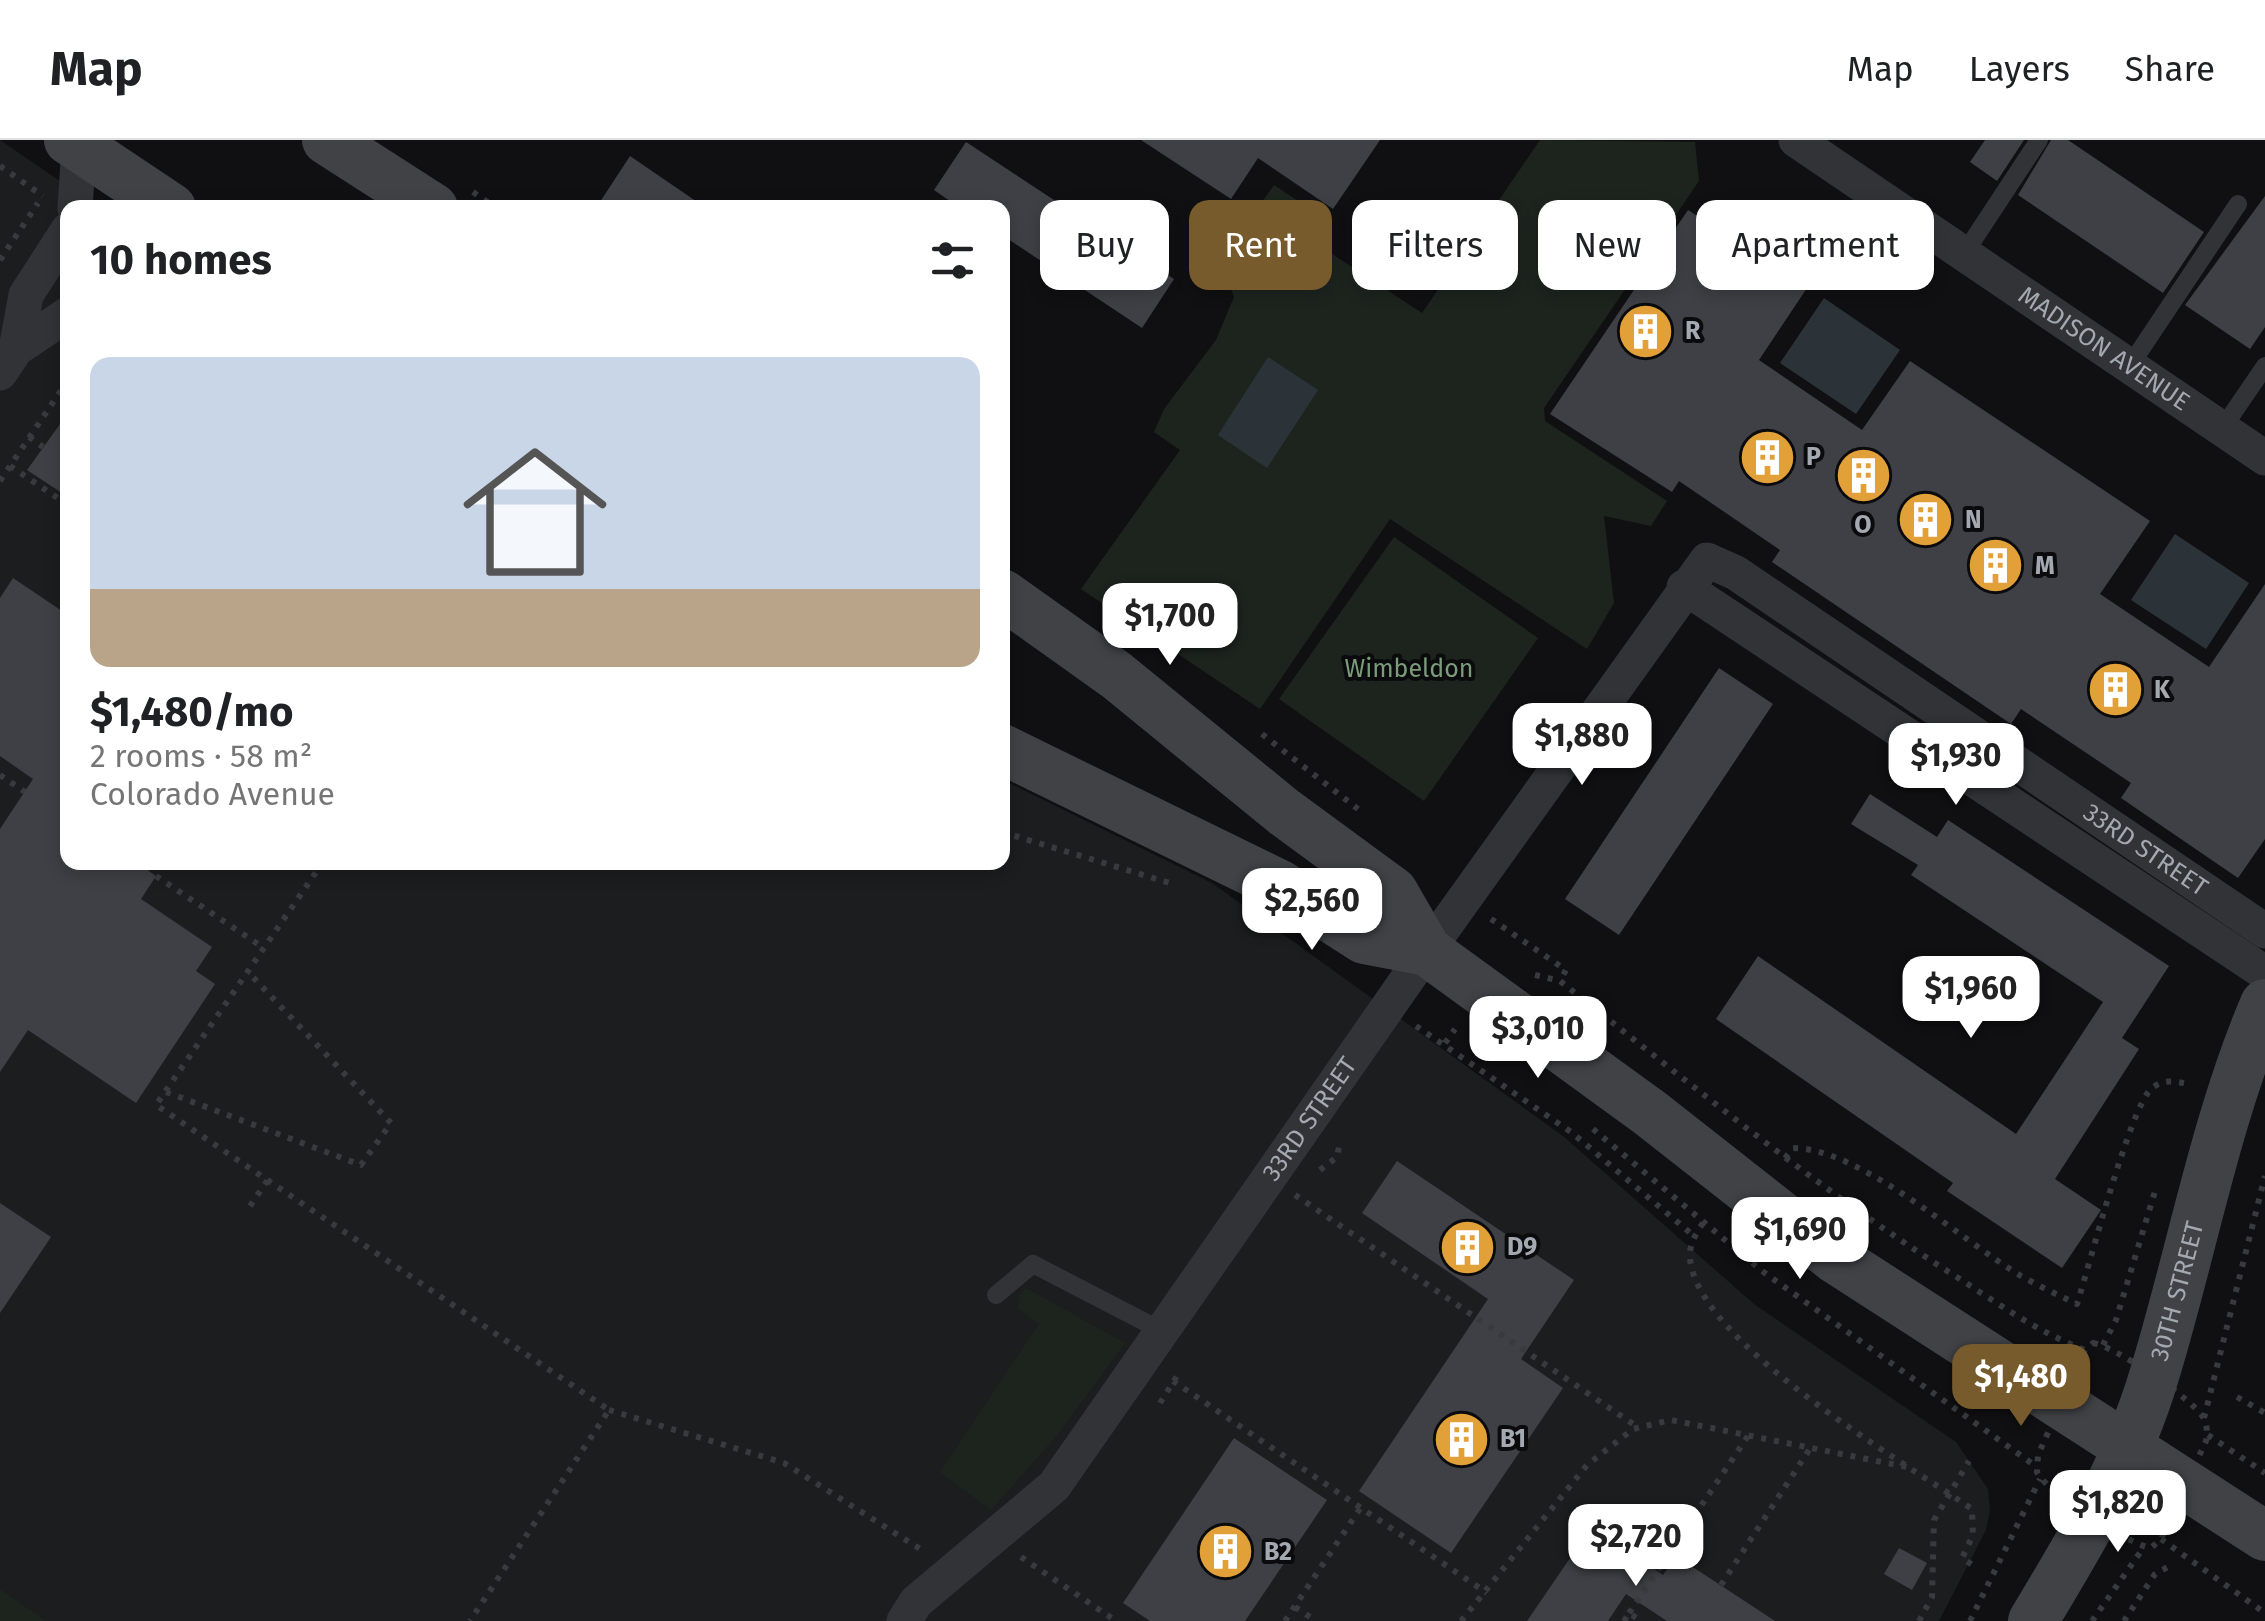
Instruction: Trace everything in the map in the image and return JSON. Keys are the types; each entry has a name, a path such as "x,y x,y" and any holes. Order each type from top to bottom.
{"main road":[{"path":"327,140 421,200"},
{"path":"74,143 159,200"},
{"path":"1010,600 1116,676 1284,812 1393,892 1427,951 1650,1113 1836,1259 2265,1536"},
{"path":"1010,753 1280,885 1364,939 1427,951"},
{"name":"30TH STREET","path":"2033,1621 2128,1449 2154,1378 2220,1127 2265,1004"}],"street":[{"name":"MADISON AVENUE","path":"1801,141 2265,458"},
{"path":"59,202 74,143"},
{"path":"8,361 26,295 60,242"},
{"path":"8,361 60,320"},
{"name":"33RD STREET","path":"904,1621 916,1602 1054,1486 1427,951 1707,560 1736,573 2265,931"},
{"name":"33RD STREET","path":"1684,587 2265,972"}],"lane":[{"path":"1964,254 2039,140"},
{"path":"2129,367 2238,204"},
{"path":"2222,429 2265,366"},
{"path":"996,1295 1033,1264 1155,1346"}],"path":[{"path":"0,166 59,202 0,260"},
{"path":"0,480 60,392"},
{"path":"29,437 44,447"},
{"path":"10,466 60,500"},
{"path":"0,775 24,792"},
{"path":"1010,834 1177,886"},
{"path":"318,870 156,1105 610,1410 784,1462 955,1571"},
{"path":"156,876 264,948"},
{"path":"166,1092 361,1165 391,1123 248,972"},
{"path":"1560,981 1785,1158 1936,1264 2050,1337 2085,1350"},
{"path":"1471,1040 1455,1029 1445,1043 1571,1132 1694,1236"},
{"path":"1785,1158 1793,1148 1815,1148 1848,1161 2022,1276 2076,1304 2130,1126 2148,1092 2161,1082 2188,1084 2182,1102"},
{"path":"1582,1119 1762,1270 2037,1467"},
{"path":"2081,1361 2093,1343 2106,1347 2160,1175"},
{"path":"2265,1176 2204,1419 2207,1438 2265,1473"},
{"path":"250,1206 269,1178"},
{"path":"1294,1194 1639,1428"},
{"path":"1703,1223 1694,1236 1689,1257 1700,1292 1747,1351 1972,1510 1972,1535 1962,1558 1977,1568"},
{"path":"1155,1346 1360,1507 1487,1592"},
{"path":"2237,1397 2265,1413"},
{"path":"2192,1406 2204,1419"},
{"path":"470,1621 610,1410"},
{"path":"1460,1621 1587,1464 1639,1428 1671,1420 1912,1468"},
{"path":"1640,1621 1627,1617 1748,1436"},
{"path":"1721,1585 1810,1446"},
{"path":"2038,1455 2040,1479 2047,1486"},
{"path":"1919,1621 1932,1597 1934,1520 1969,1461"},
{"path":"1970,1621 2040,1479"},
{"path":"1285,1621 1360,1507"},
{"path":"2134,1542 2151,1548 2163,1536 2265,1613"},
{"path":"2092,1621 2144,1547"},
{"path":"1018,1555 1116,1621"},
{"path":"2124,1621 2156,1574 2174,1564"},
{"path":"1295,1607 1316,1621"}],"shaded area":[{"path":"0,140 88,200 60,200 60,870 1010,870 1010,783 1212,883 1563,1136 1754,1304 1956,1442 1988,1489 1990,1511 1986,1530 1939,1621 0,1621"},
{"path":"1824,298 1900,350 1856,414 1780,363"},
{"path":"1268,357 1318,390 1267,468 1218,435"},
{"path":"2175,534 2249,583 2206,649 2131,600"}],"green space":[{"path":"1540,140 1695,142 1699,181 1676,215 1676,200 1538,200 1538,290 1625,290 1544,408 1545,421 1667,501 1651,526 1604,516 1614,603 1587,649 1390,519 1260,709 1081,589 1180,450 1154,432 1164,409 1216,340 1234,297 1231,290 1332,290 1332,254 1352,267 1352,290 1387,290 1422,313 1438,290 1518,290 1518,200 1499,200"},
{"path":"1274,185 1297,200 1264,200"},
{"name":"Wimbeldon","path":"1394,537 1538,638 1424,801 1279,699"},
{"path":"1026,1288 1125,1343 1060,1432 991,1510 940,1472 1039,1324 1018,1309 1019,1294"},
{"path":"0,1589 46,1621 0,1621"}],"building":[{"path":"1141,140 1380,140 1333,209 1332,200 1320,200 1258,158 1231,199"},
{"path":"1985,140 2024,140 1997,181 1970,162"},
{"path":"2051,140 2068,140 2204,232 2163,293 2018,195"},
{"path":"966,142 1054,200 1040,200 1040,260 1010,240 1010,200 948,200 934,190"},
{"path":"630,156 694,200 601,200"},
{"path":"2265,196 2265,327 2250,349 2185,305"},
{"path":"1688,210 1696,215 1696,290 1806,290 1759,360 1862,430 1910,361 2150,521 2100,594 2209,667 2265,584 2265,839 2238,878 2121,798 2131,783 2021,709 2011,724 1772,562 1780,550 1679,481 1672,492 1550,414 1634,290 1676,290 1676,228"},
{"path":"1085,290 1167,290 1142,328"},
{"path":"60,424 60,492 27,470"},
{"path":"13,578 60,610 60,870 147,870 156,876 141,899 212,947 196,971 215,984 136,1103 28,1030 0,1072 0,829 33,779 0,756 0,598"},
{"path":"1719,668 1773,704 1619,935 1565,899"},
{"path":"1870,794 1937,837 1948,820 2169,966 2122,1038 2139,1049 2055,1179 2101,1210 2062,1268 1947,1191 1953,1183 1716,1019 1758,956 2016,1134 2103,1002 1911,875 1918,865 1851,824"},
{"path":"1397,1161 1574,1280 1521,1359 1563,1388 1451,1553 1359,1491 1488,1299 1362,1213"},
{"path":"0,1203 51,1237 0,1313"},
{"name":"B2","path":"1234,1438 1327,1500 1245,1621 1150,1621 1123,1603"},
{"path":"1592,1526 1663,1575 1676,1556 1775,1621 1667,1621 1626,1594 1608,1621 1527,1621"},
{"path":"1899,1548 1927,1563 1912,1590 1884,1574"}],"place":[{"name":"R","path":"1646,331"},
{"name":"P","path":"1767,457"},
{"name":"O","path":"1863,476"},
{"name":"N","path":"1926,520"},
{"name":"M","path":"1996,566"},
{"name":"K","path":"2115,690"},
{"name":"D9","path":"1468,1247"},
{"name":"B1","path":"1461,1439"},
{"name":"B2","path":"1225,1552"}]}
